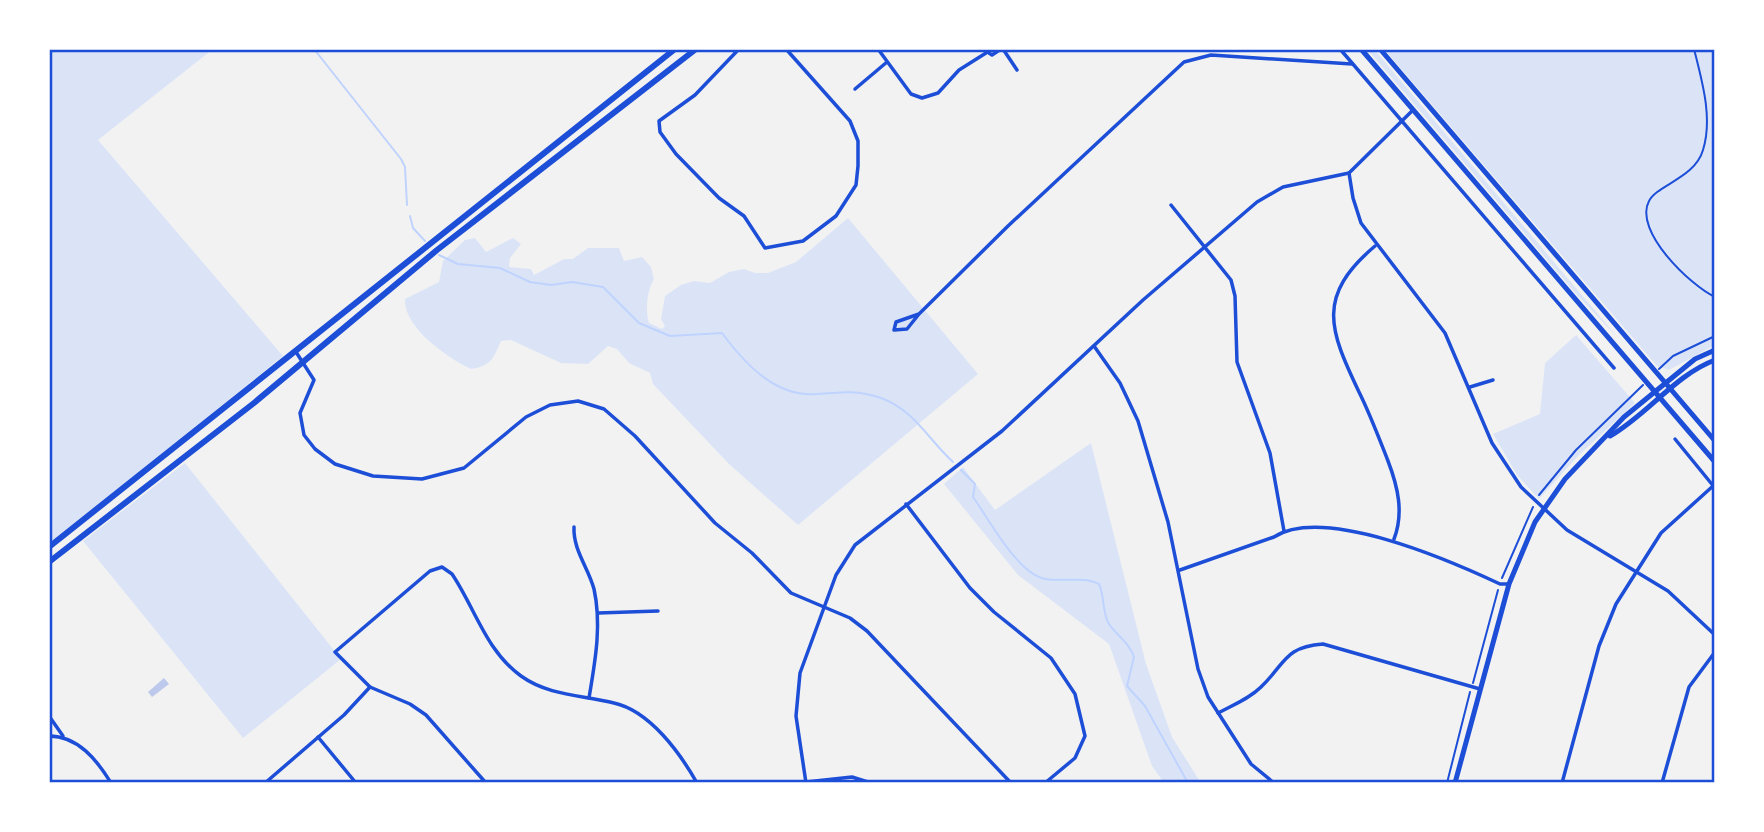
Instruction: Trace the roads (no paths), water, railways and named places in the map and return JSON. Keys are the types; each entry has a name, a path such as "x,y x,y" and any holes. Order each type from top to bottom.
{"main road":[{"path":"49,547 675,49"},
{"path":"49,562 304,362 437,250 696,49"},
{"path":"1361,49 1715,462"},
{"path":"1380,49 1715,441"},
{"path":"1455,783 1508,584 1522,547 1542,510 1576,465 1653,391 1695,359 1715,350"},
{"path":"1604,439 1629,426 1698,368 1715,360"}],"street":[{"path":"739,49 695,94 659,121 660,132 676,154 719,198 744,216 765,248 803,241 835,216 856,185 858,141 850,121 786,49"},
{"path":"877,49 911,94 922,98 938,93 959,70 984,51 995,55 1002,49 1017,70"},
{"path":"1340,49 1614,368"},
{"path":"919,314 901,319 894,330 907,329 956,276 1184,62 1211,55 1352,64"},
{"path":"855,89 887,62"},
{"path":"871,783 852,777 806,783 796,696 804,658 836,575 855,545 1002,431 1205,246 1271,194 1283,187 1349,173 1413,110"},
{"path":"1349,173 1358,215 1376,245 1437,320 1470,387 1498,454 1521,487 1542,510 1575,536 1679,600 1715,635"},
{"path":"1171,205 1226,272 1233,288 1237,362 1270,453 1284,531"},
{"path":"1376,245 1350,269 1341,282 1332,311 1337,346 1371,418 1397,485 1399,527 1394,540"},
{"path":"1094,346 1133,406 1180,570 1198,669 1208,698 1251,764 1274,783"},
{"path":"296,352 314,380 300,413 304,435 324,457 359,474 415,479 446,474 474,461 542,408 578,401 604,409 619,419 715,523 752,553 785,588 799,598 850,618 867,631 1011,783"},
{"path":"1470,387 1493,380"},
{"path":"1562,783 1599,646 1616,604 1661,533 1714,487 1675,439"},
{"path":"906,504 970,588 994,612 1051,658 1075,694 1085,736 1075,758 1045,783"},
{"path":"574,527 574,540 590,576 598,613 589,698"},
{"path":"1180,570 1284,531 1319,528 1394,540 1500,584 1508,584"},
{"path":"486,783 426,715 410,704 370,687 335,652 430,571 442,567 461,587 495,650 515,671 543,689 622,705 642,716 697,783"},
{"path":"598,613 658,611"},
{"path":"1218,713 1252,694 1285,657 1310,645 1323,643 1480,689"},
{"path":"1662,783 1689,687 1715,652"},
{"path":"265,783 370,687"},
{"path":"49,716 63,736"},
{"path":"49,736 63,736 76,742 96,761 111,783"},
{"path":"318,737 356,783"}],"waterway":[{"path":"314,49 401,159 405,167 407,205"},
{"path":"410,216 413,228 425,241"},
{"path":"439,255 458,264 500,268 530,282 551,285 572,282 603,287 639,323 670,336 722,333 751,367 775,385 789,391 803,394 857,393 873,395 893,403 912,417 953,462"},
{"path":"961,470 975,484 973,497 1005,545 1025,568 1046,579 1087,580 1099,584 1107,620 1134,657 1127,686 1145,706 1188,783"}]}
